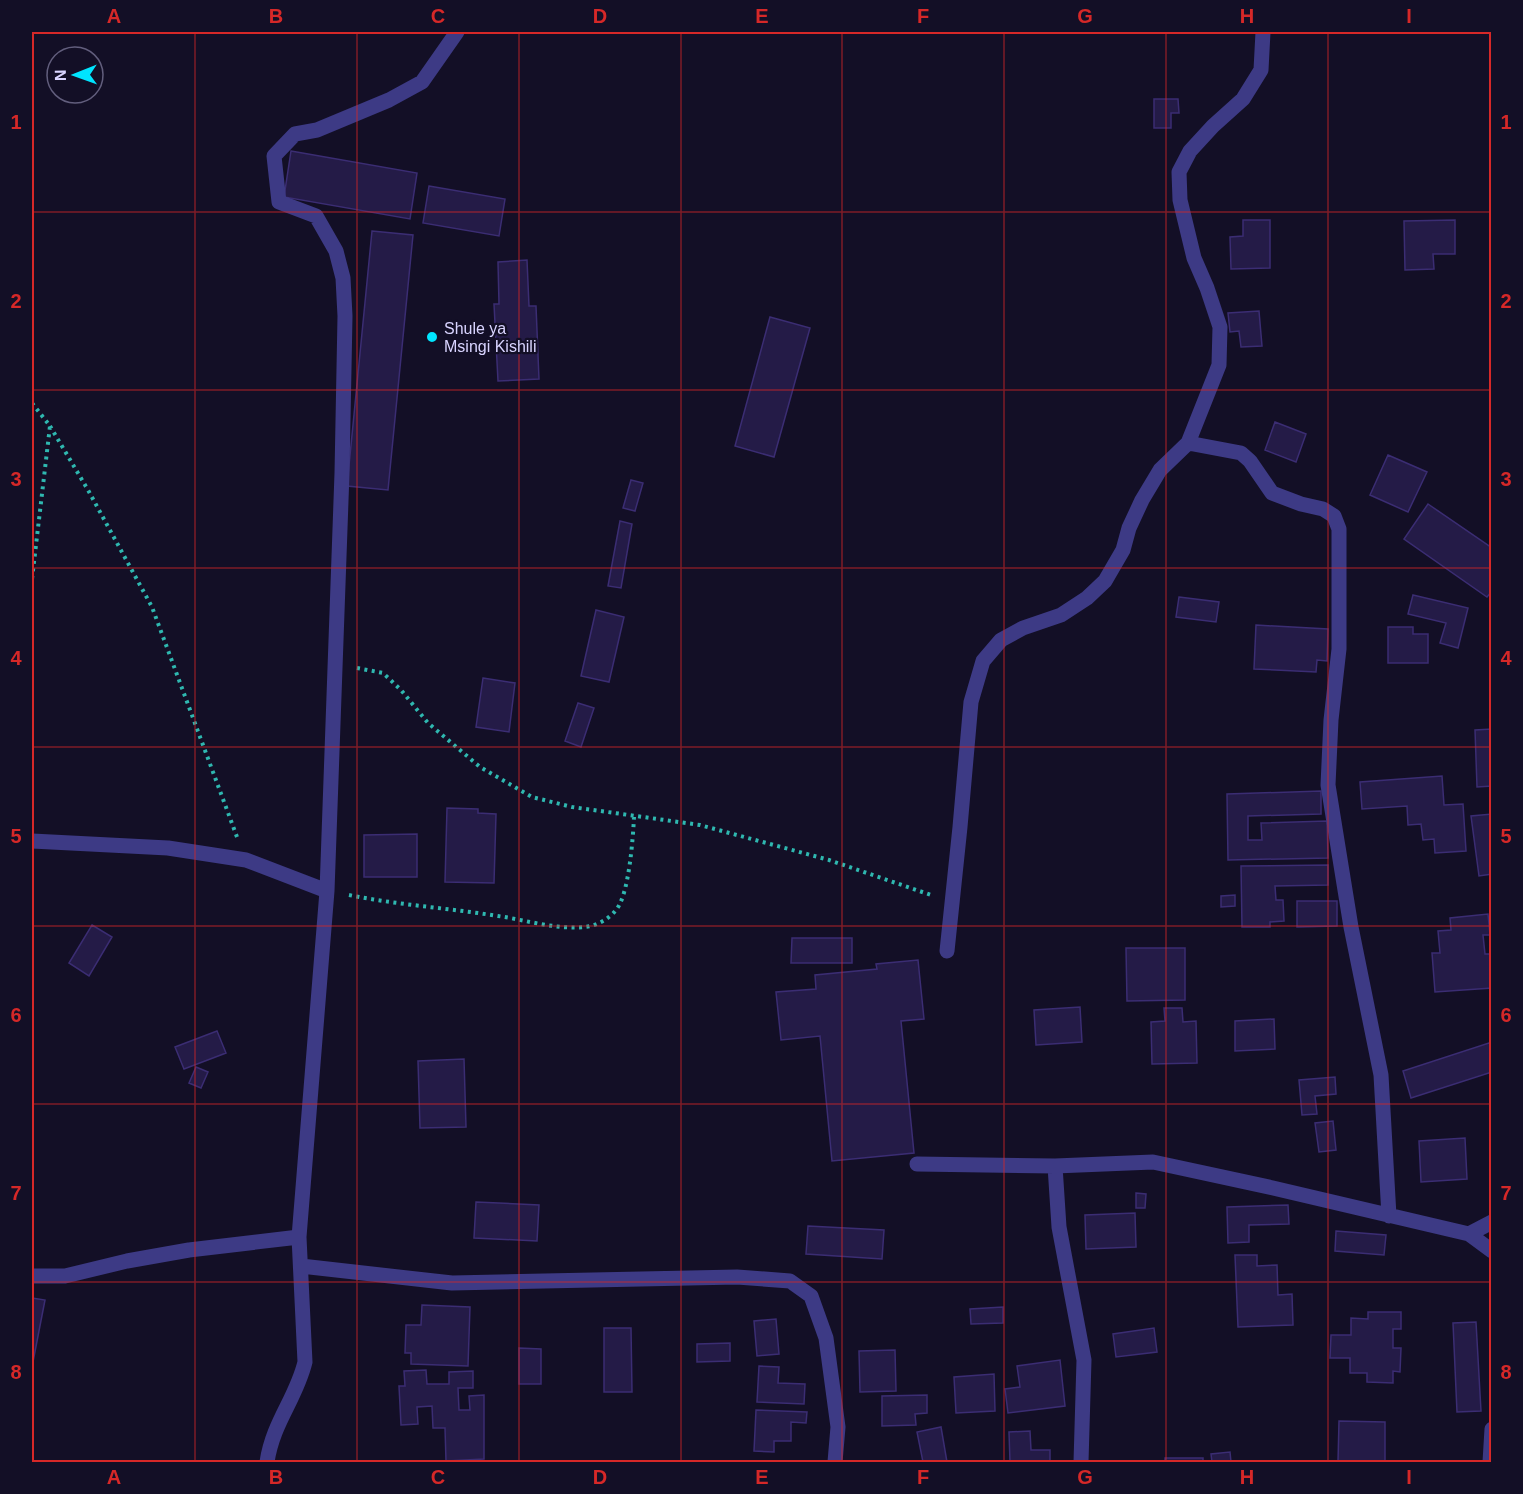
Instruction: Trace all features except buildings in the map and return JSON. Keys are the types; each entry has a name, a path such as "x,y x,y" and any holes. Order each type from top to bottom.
{"street":[{"path":"267,1462 270,1443 278,1421 302,1377 305,1362 299,1238 327,891 342,472 345,316 343,278 336,251 316,216 279,202 274,156 296,134 317,130 389,100 422,82 457,32"},
{"path":"947,951 971,702 983,661 1001,640 1023,628 1061,615 1088,598 1104,581 1123,550 1129,528 1160,470 1188,443 1219,365 1220,327 1194,258 1180,200 1179,172 1190,151 1243,99 1261,70 1263,32"},
{"path":"1188,443 1241,453 1250,461 1272,493 1301,504 1323,509 1334,516 1339,529 1339,649 1331,720 1328,785 1351,927 1381,1075 1389,1216"},
{"path":"32,841 168,848 246,860 327,891"},
{"path":"917,1164 1056,1166 1153,1162 1469,1234 1491,1251"},
{"path":"1056,1166 1059,1227 1084,1360 1081,1462"},
{"path":"1469,1234 1491,1222"},
{"path":"32,1276 65,1276 127,1261 299,1238"},
{"path":"301,1266 452,1283 737,1277 790,1281 811,1296 826,1338 838,1427 835,1462"},
{"path":"1490,1462 1491,1429"}],"path":[{"path":"32,403 50,426 88,490 152,607 246,860"},
{"path":"32,579 50,426"},
{"path":"335,665 383,673 428,723 480,767 532,796 572,807 700,825 829,860 953,903"},
{"path":"327,891 393,904 497,915 568,927 586,927 604,921 618,909 631,856 634,817"}],"place":[{"name":"Shule ya Msingi Kishili","path":"432,337"}]}
